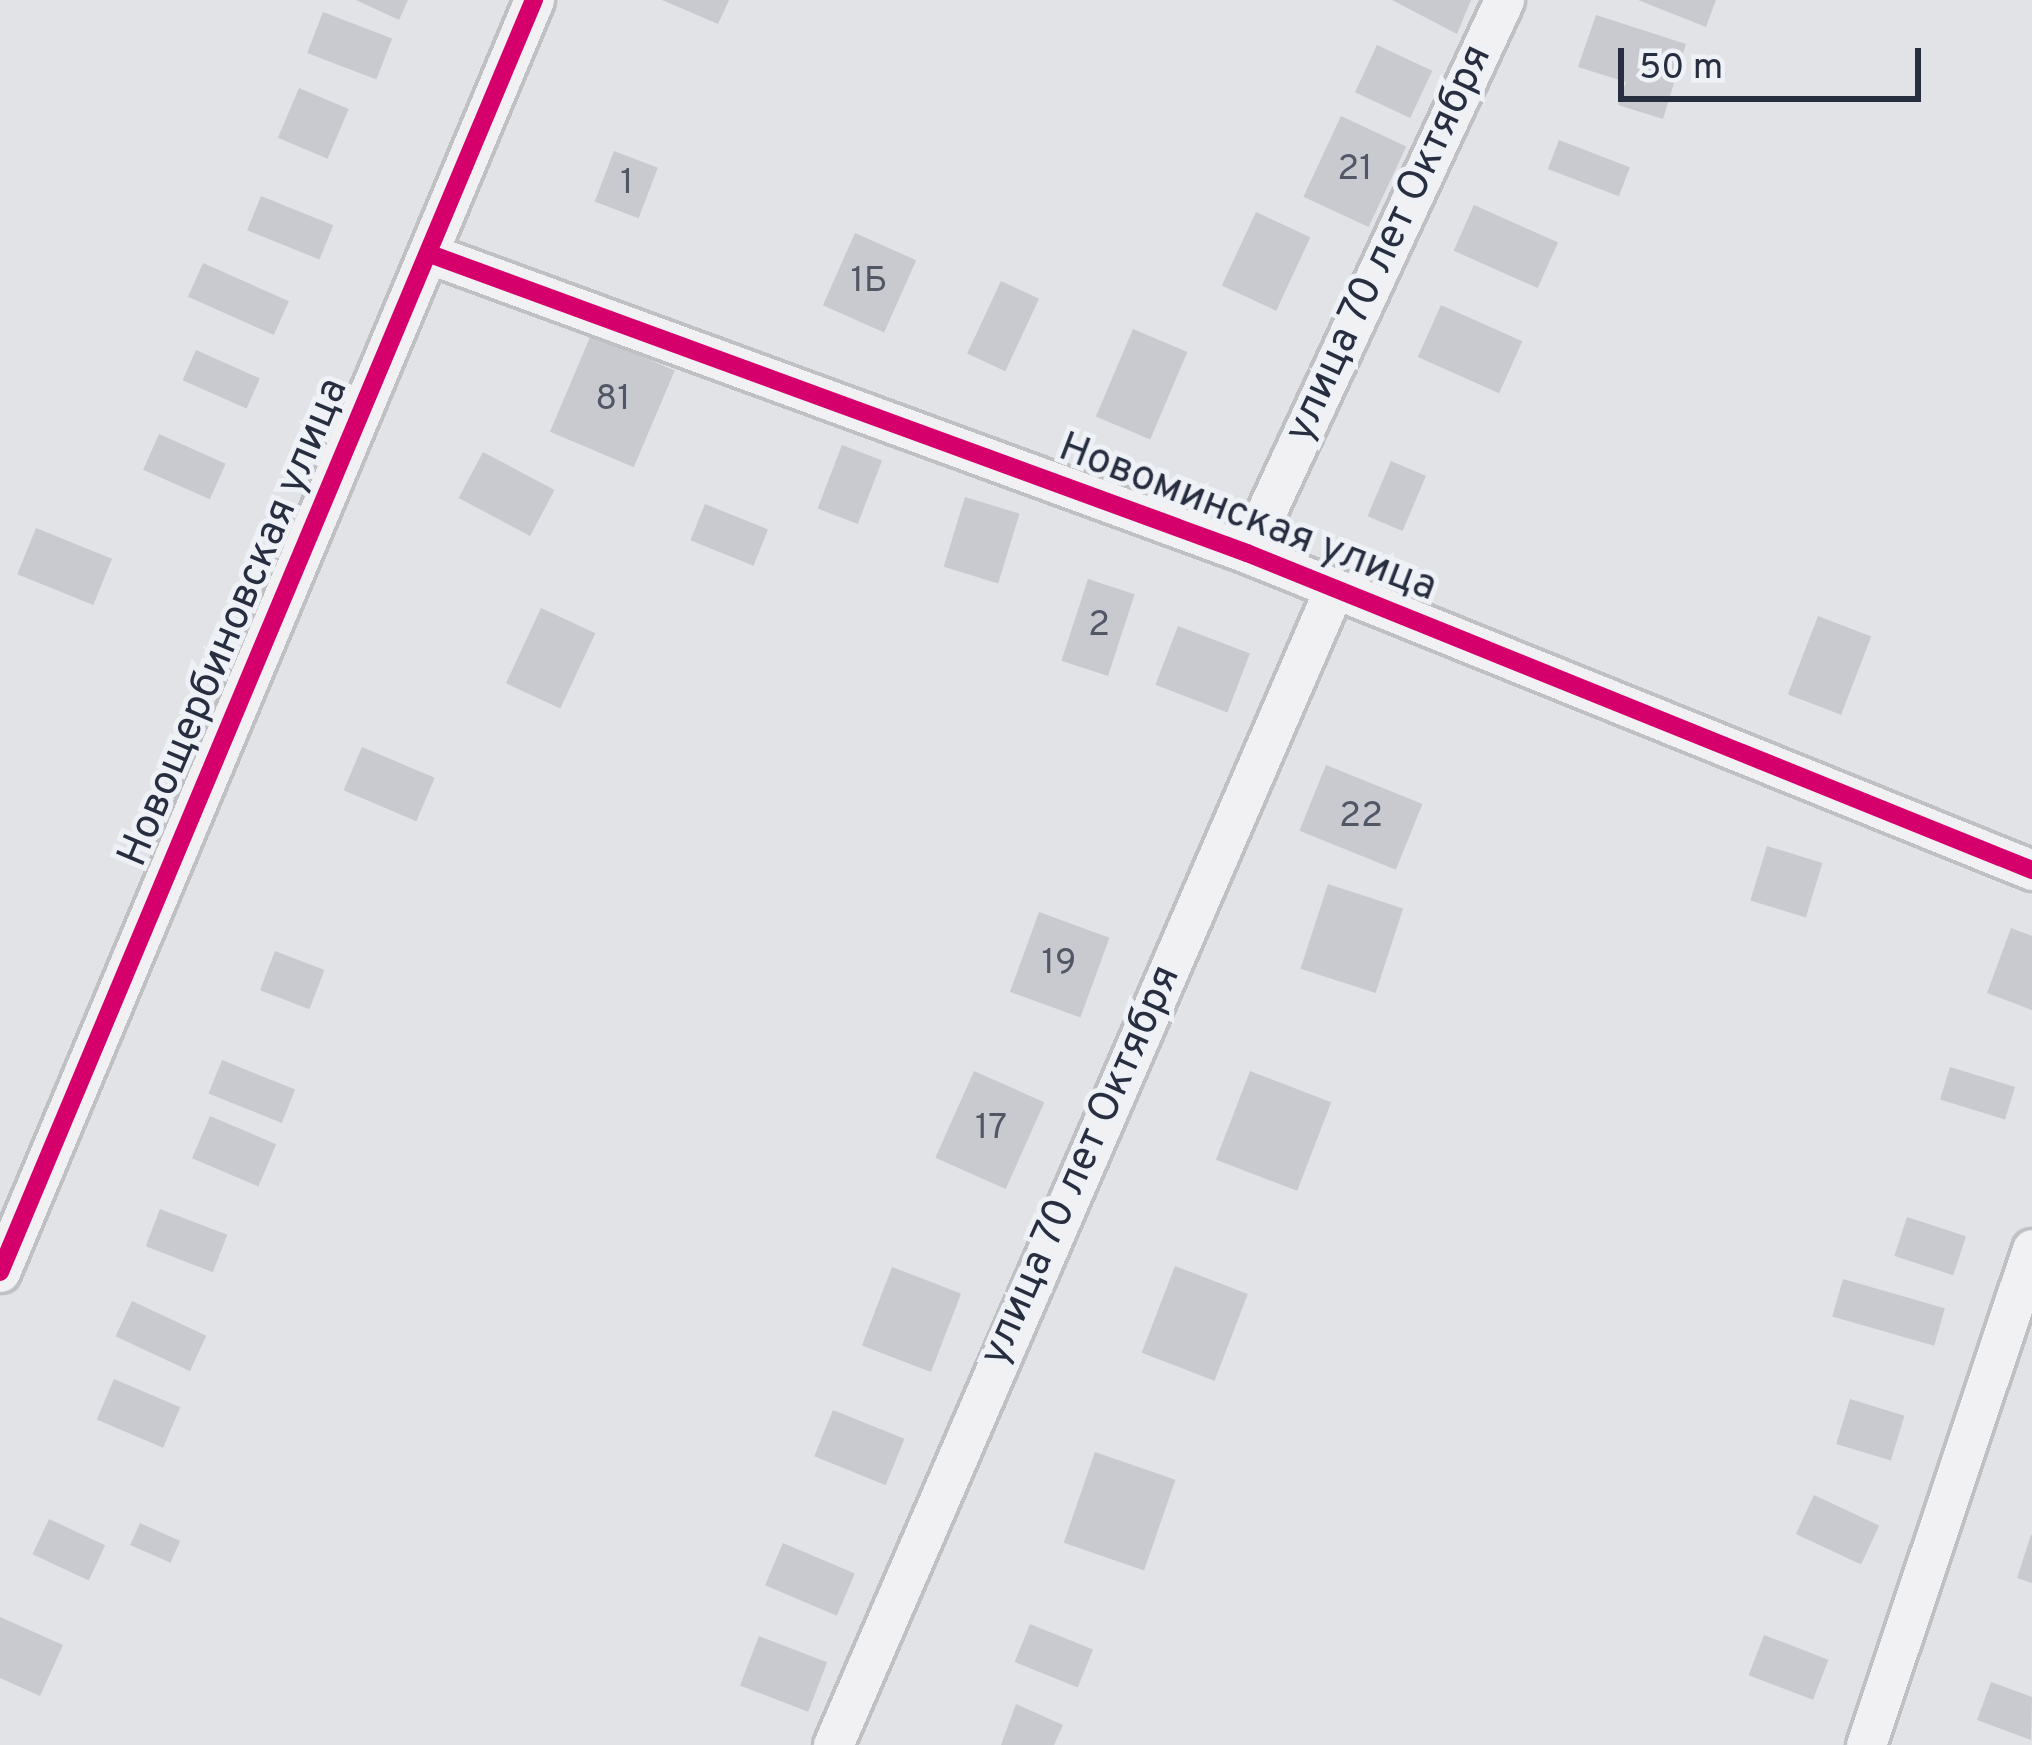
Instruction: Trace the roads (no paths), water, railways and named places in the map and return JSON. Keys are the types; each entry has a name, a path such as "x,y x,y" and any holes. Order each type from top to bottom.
{"street":[{"name":"Новощербиновская улица","path":"0,1272 534,0"},
{"name":"улица 70 лет Октября","path":"1246,553 1504,0"},
{"name":"Новоминская улица","path":"430,254 1246,553 2032,870"},
{"name":"улица 70 лет Октября","path":"833,1745 1334,589"},
{"path":"1866,1745 2032,1249"}]}
